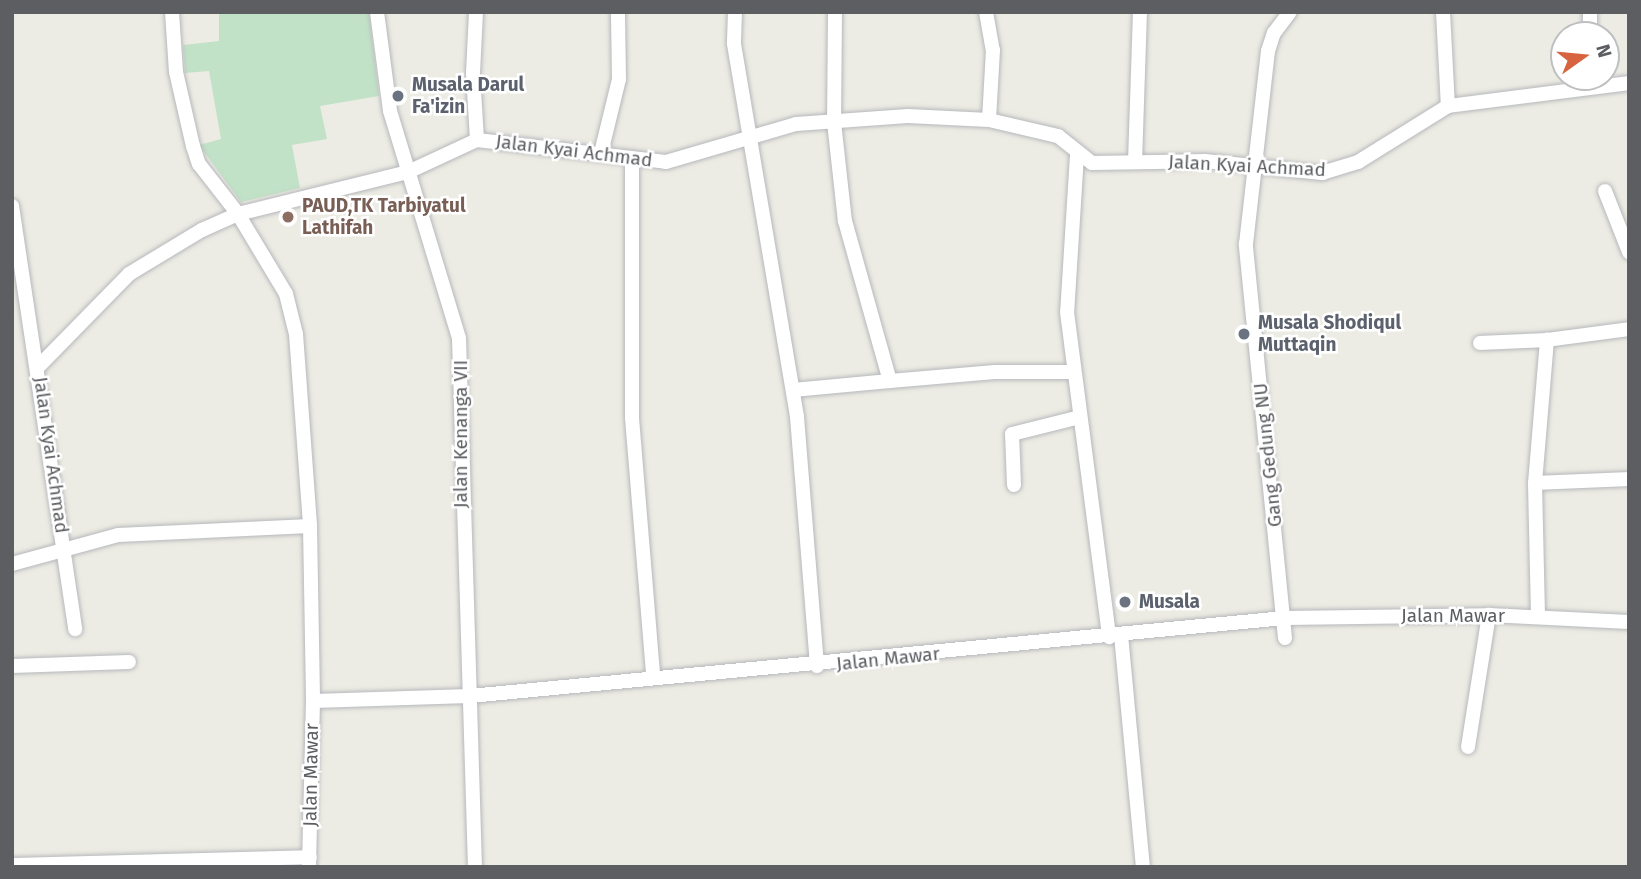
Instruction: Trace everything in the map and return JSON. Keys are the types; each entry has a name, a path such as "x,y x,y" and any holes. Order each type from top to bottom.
{"street":[{"path":"172,12 176,72 192,146 199,164 238,214 293,312 310,526 313,701"},
{"name":"Jalan Kenanga VII","path":"377,12 390,111 459,338 475,867"},
{"path":"476,12 473,74 477,140"},
{"path":"601,153 619,79 618,12"},
{"path":"735,12 734,44 753,134 775,299 793,390 806,494 817,666"},
{"path":"835,12 834,122 845,221 890,381"},
{"path":"986,12 993,50 989,120"},
{"path":"1135,162 1140,12"},
{"name":"Gang Gedung NU","path":"1285,638 1246,244 1270,40 1290,12"},
{"path":"1443,12 1448,106"},
{"name":"Jalan Kyai Achmad","path":"12,564 65,548 39,366 129,274 238,214 408,172 477,140 666,162 753,134 796,124 908,117 989,120 1058,136 1077,155 1092,163 1205,161 1254,167 1339,171 1448,106 1550,88"},
{"path":"1077,155 1067,312 1080,417 1115,636 1143,867"},
{"path":"632,159 632,430 653,676"},
{"path":"1605,191 1629,252"},
{"path":"12,206 39,366"},
{"path":"1480,343 1547,340 1629,329"},
{"path":"1538,617 1535,483 1547,340"},
{"path":"793,390 995,372 1074,372"},
{"path":"1014,485 1012,434 1080,417"},
{"path":"1535,483 1629,479"},
{"path":"75,629 65,548 118,535 310,526"},
{"path":"1468,747 1489,615"},
{"name":"Jalan Mawar","path":"309,862 313,701 470,696 653,676 817,666 1285,618 1489,615 1629,622"},
{"path":"12,666 129,663"},
{"path":"12,865 309,862"}],"green space":[{"path":"219,12 369,12 379,96 320,106 327,139 292,145 300,188 241,202 199,145 221,139 209,71 185,73 183,45 219,41"}],"place":[{"name":"Musala Darul Fa'izin","path":"398,96"},
{"name":"PAUD,TK Tarbiyatul Lathifah","path":"288,217"},
{"name":"Musala Shodiqul Muttaqin","path":"1244,334"},
{"name":"Musala","path":"1125,602"}]}
